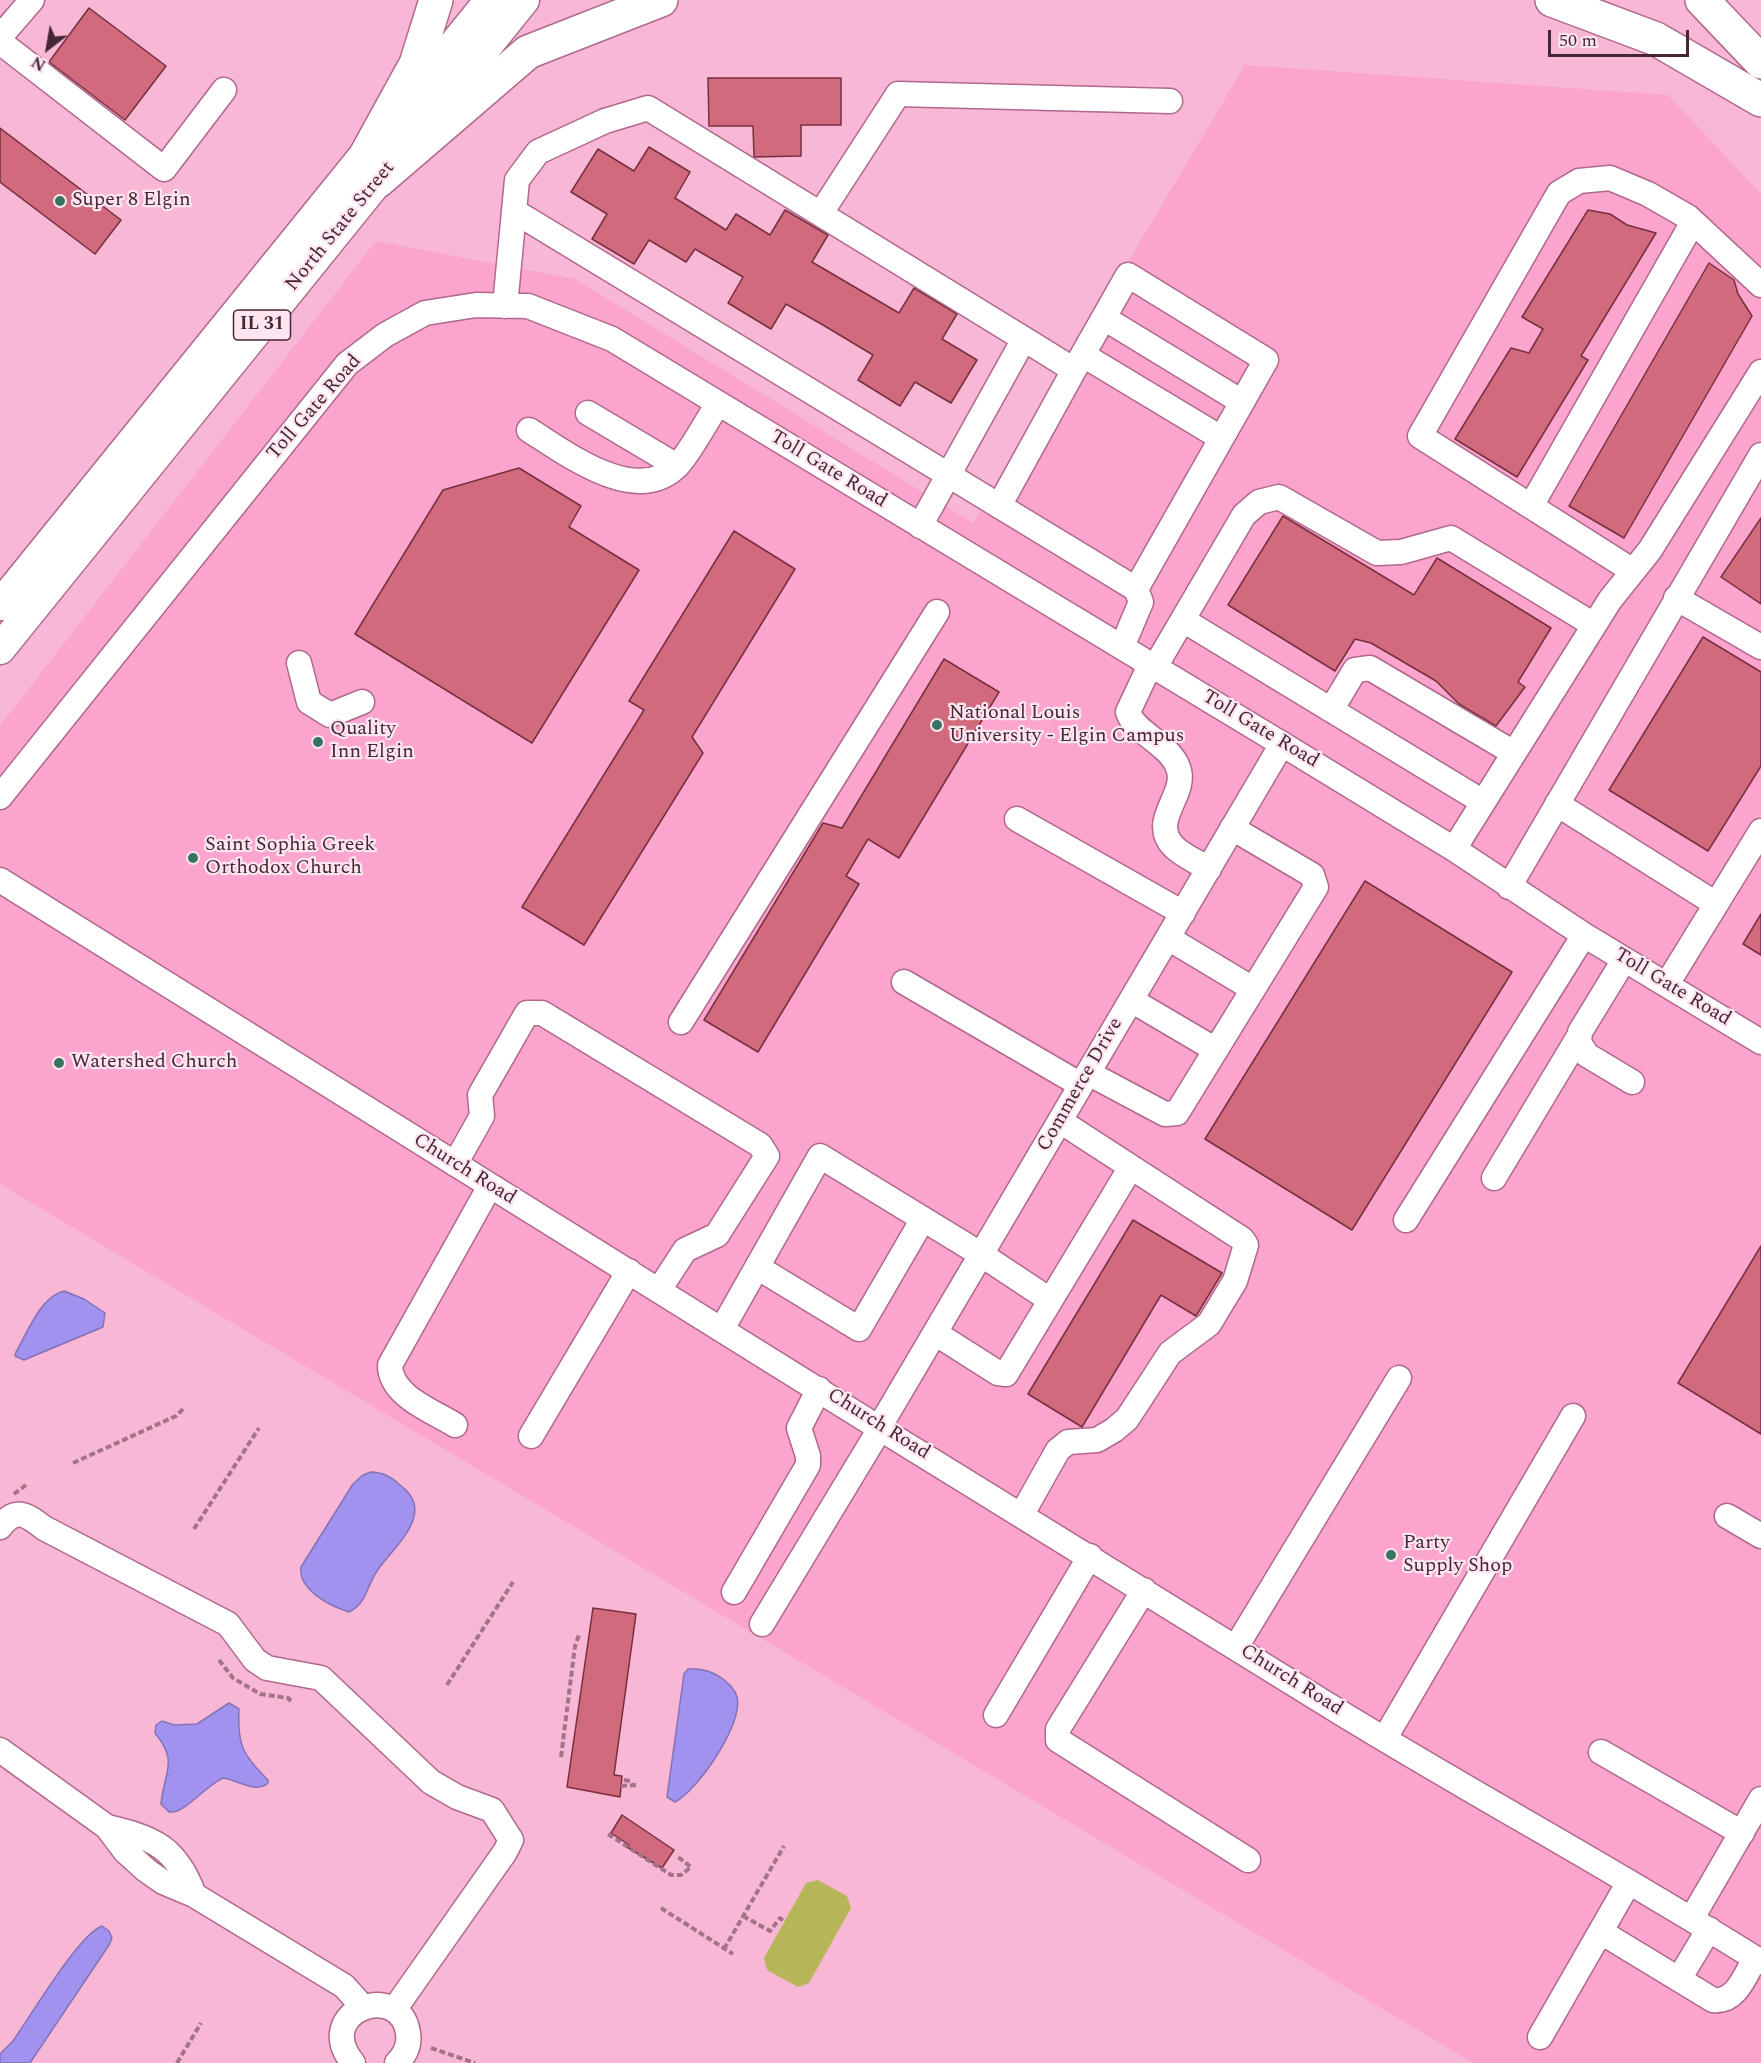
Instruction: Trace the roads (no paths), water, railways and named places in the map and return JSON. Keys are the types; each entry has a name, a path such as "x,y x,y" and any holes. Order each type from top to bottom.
{"highway":[{"path":"372,168 416,64 436,0"},
{"path":"372,168 528,52 661,0"},
{"path":"1552,0 1656,39 1761,100"},
{"path":"1702,0 1761,62"}],"main road":[{"name":"North State Street","path":"0,649 372,168 490,0"},
{"name":"North State Street","path":"0,605 372,168 524,0"}],"street":[{"path":"0,37 32,0"},
{"path":"0,42 164,169 224,90"},
{"path":"821,213 898,94 1170,101"},
{"path":"504,306 517,180 538,152 606,121 648,108 1024,339 1078,363 1221,438"},
{"path":"1633,571 1420,436 1559,193 1579,181 1610,178 1648,194 1693,222 1761,285"},
{"path":"514,211 1136,589 1141,602 1122,647"},
{"path":"1531,506 1693,222"},
{"path":"999,506 1128,275 1266,360 1136,589"},
{"name":"Toll Gate Road","path":"0,797 347,364 385,335 425,313 477,305 528,306 612,339 1454,849 1584,935 1761,1042"},
{"path":"1104,318 1242,402"},
{"path":"920,526 1024,339"},
{"path":"1454,849 1594,625 1650,550 1761,372"},
{"path":"529,430 612,478 654,480 677,466 718,404"},
{"path":"588,413 677,466"},
{"path":"1509,886 1761,456"},
{"path":"1209,869 1174,847 1166,835 1163,821 1180,784 1178,766 1166,750 1130,721 1128,712 1244,515 1259,502 1279,497 1377,553 1401,552 1451,537 1594,625"},
{"path":"1676,598 1761,647"},
{"path":"681,1022 937,612"},
{"path":"1183,620 1483,802"},
{"path":"298,663 309,702 330,715 363,702"},
{"path":"1331,710 1355,670 1370,668 1514,753"},
{"name":"Commerce Drive","path":"762,1624 881,1427 1282,744"},
{"path":"1557,804 1716,904"},
{"path":"1017,819 1183,913"},
{"path":"904,982 1084,1079 1165,1114 1177,1113 1316,887 1312,874 1232,828"},
{"path":"1667,984 1761,831"},
{"name":"Church Road","path":"0,880 1236,1647 1758,1960"},
{"path":"1406,1220 1584,935"},
{"path":"1168,938 1253,989"},
{"path":"1494,1178 1624,960"},
{"path":"1131,1000 1216,1050"},
{"path":"455,1164 482,1116 480,1095 527,1013 542,1013 760,1145 767,1156 717,1235 685,1250 659,1290"},
{"path":"1578,1038 1580,1048 1587,1055 1632,1082"},
{"path":"1022,1514 1058,1450 1068,1442 1097,1440 1114,1430 1127,1419 1170,1353 1209,1324 1235,1281 1245,1255 1246,1245 1242,1239 1060,1121"},
{"path":"722,1329 819,1156 982,1255 1050,1300"},
{"path":"935,1333 998,1373 1006,1374 1131,1167"},
{"path":"455,1425 396,1387 390,1376 390,1365 490,1186"},
{"path":"757,1267 859,1329 923,1219"},
{"path":"531,1436 629,1271"},
{"path":"1236,1647 1399,1378"},
{"path":"734,1592 808,1465 799,1428 819,1389"},
{"path":"1385,1738 1573,1416"},
{"path":"0,1527 10,1516 18,1514 31,1518 44,1528 228,1624 255,1660 267,1668 321,1678 431,1782 458,1797 492,1810 511,1840 505,1852 394,2010"},
{"path":"1727,1516 1761,1536"},
{"path":"996,1715 1090,1556"},
{"path":"1144,1590 1059,1729 1058,1740 1248,1860"},
{"path":"0,1750 106,1827 142,1836 158,1843 187,1874 194,1895 344,1986 363,2007"},
{"path":"1601,1752 1742,1833"},
{"path":"1679,1979 1742,1833 1761,1799"},
{"path":"1540,2037 1629,1882"},
{"path":"1601,1932 1713,2000 1724,2001 1732,1997 1758,1960"},
{"path":"353,2063 342,2044 342,2032 353,2013 363,2007 384,2006 394,2010 407,2026 409,2037 407,2047 397,2063"}],"place":[{"name":"Super 8 Elgin","path":"60,201"},
{"name":"National Louis University - Elgin Campus","path":"937,725"},
{"name":"Quality Inn Elgin","path":"318,742"},
{"name":"Saint Sophia Greek Orthodox Church","path":"193,858"},
{"name":"Watershed Church","path":"59,1063"},
{"name":"Party Supply Shop","path":"1391,1555"}]}
